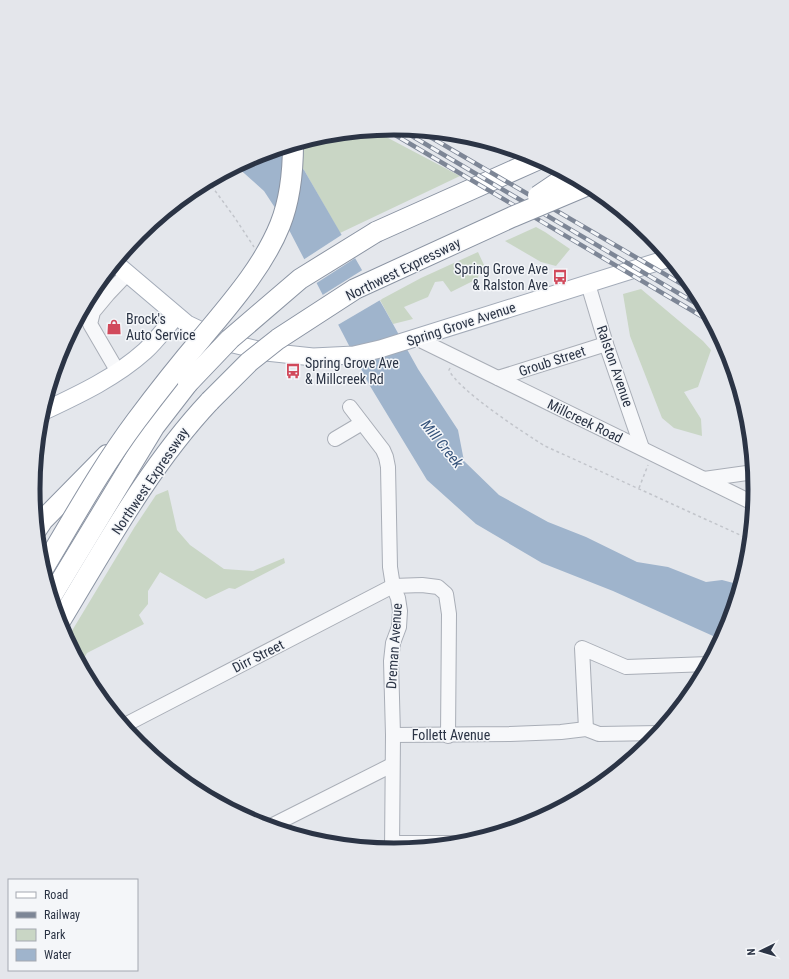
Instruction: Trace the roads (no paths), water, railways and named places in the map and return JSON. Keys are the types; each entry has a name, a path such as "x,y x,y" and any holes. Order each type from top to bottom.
{"highway":[{"path":"48,561 115,450 173,372 241,292 269,248 281,224 288,200 293,150"},
{"name":"Northwest Expressway","path":"55,590 154,427 188,382 230,339 300,279 376,232 531,163"},
{"path":"512,217 524,204 565,178"},
{"name":"Northwest Expressway","path":"64,616 128,510 164,456 191,421 220,389 249,362 278,339 356,289 512,217 581,188"},
{"path":"42,522 161,398 188,382"}],"main road":[{"name":"Spring Grove Avenue","path":"121,268 187,324 225,342 266,352 313,357 340,356 368,352 664,260"},
{"path":"50,408 94,387 118,372 145,351 176,316"}],"street":[{"path":"118,372 90,324 93,312 108,294 121,268"},
{"name":"Ralston Avenue","path":"588,284 606,344 647,450"},
{"name":"Millcreek Road","path":"416,338 749,501"},
{"name":"Groub Street","path":"498,378 606,344"},
{"name":"Dreman Avenue","path":"350,407 383,450 388,467 390,567 393,586 398,598 400,611 399,627 393,643 390,661 392,844"},
{"path":"335,439 362,422"},
{"path":"704,479 748,473"},
{"path":"393,586 422,585 438,587 446,594 449,614 448,736"},
{"name":"Dirr Street","path":"128,723 393,586"},
{"path":"651,733 599,734 586,729 582,648 626,667 703,664"},
{"name":"Follett Avenue","path":"392,735 448,736 561,732 586,729"},
{"path":"276,823 392,765"}],"water":[{"name":"Mill Creek","path":"288,152 304,170 418,369 458,430 464,461 499,495 548,522 586,537 637,562 668,567 706,582 722,580 736,584 716,637 613,591 542,563 476,524 427,480 370,386 287,226 264,191 241,171 259,162"}],"railway":[{"path":"395,135 705,318"},
{"path":"411,136 696,304"},
{"path":"430,137 684,285"}],"place":[{"name":"Spring Grove Ave & Ralston Ave","path":"560,277"},
{"name":"Brock's Auto Service","path":"114,327"},
{"name":"Spring Grove Ave & Millcreek Rd","path":"293,371"}]}
